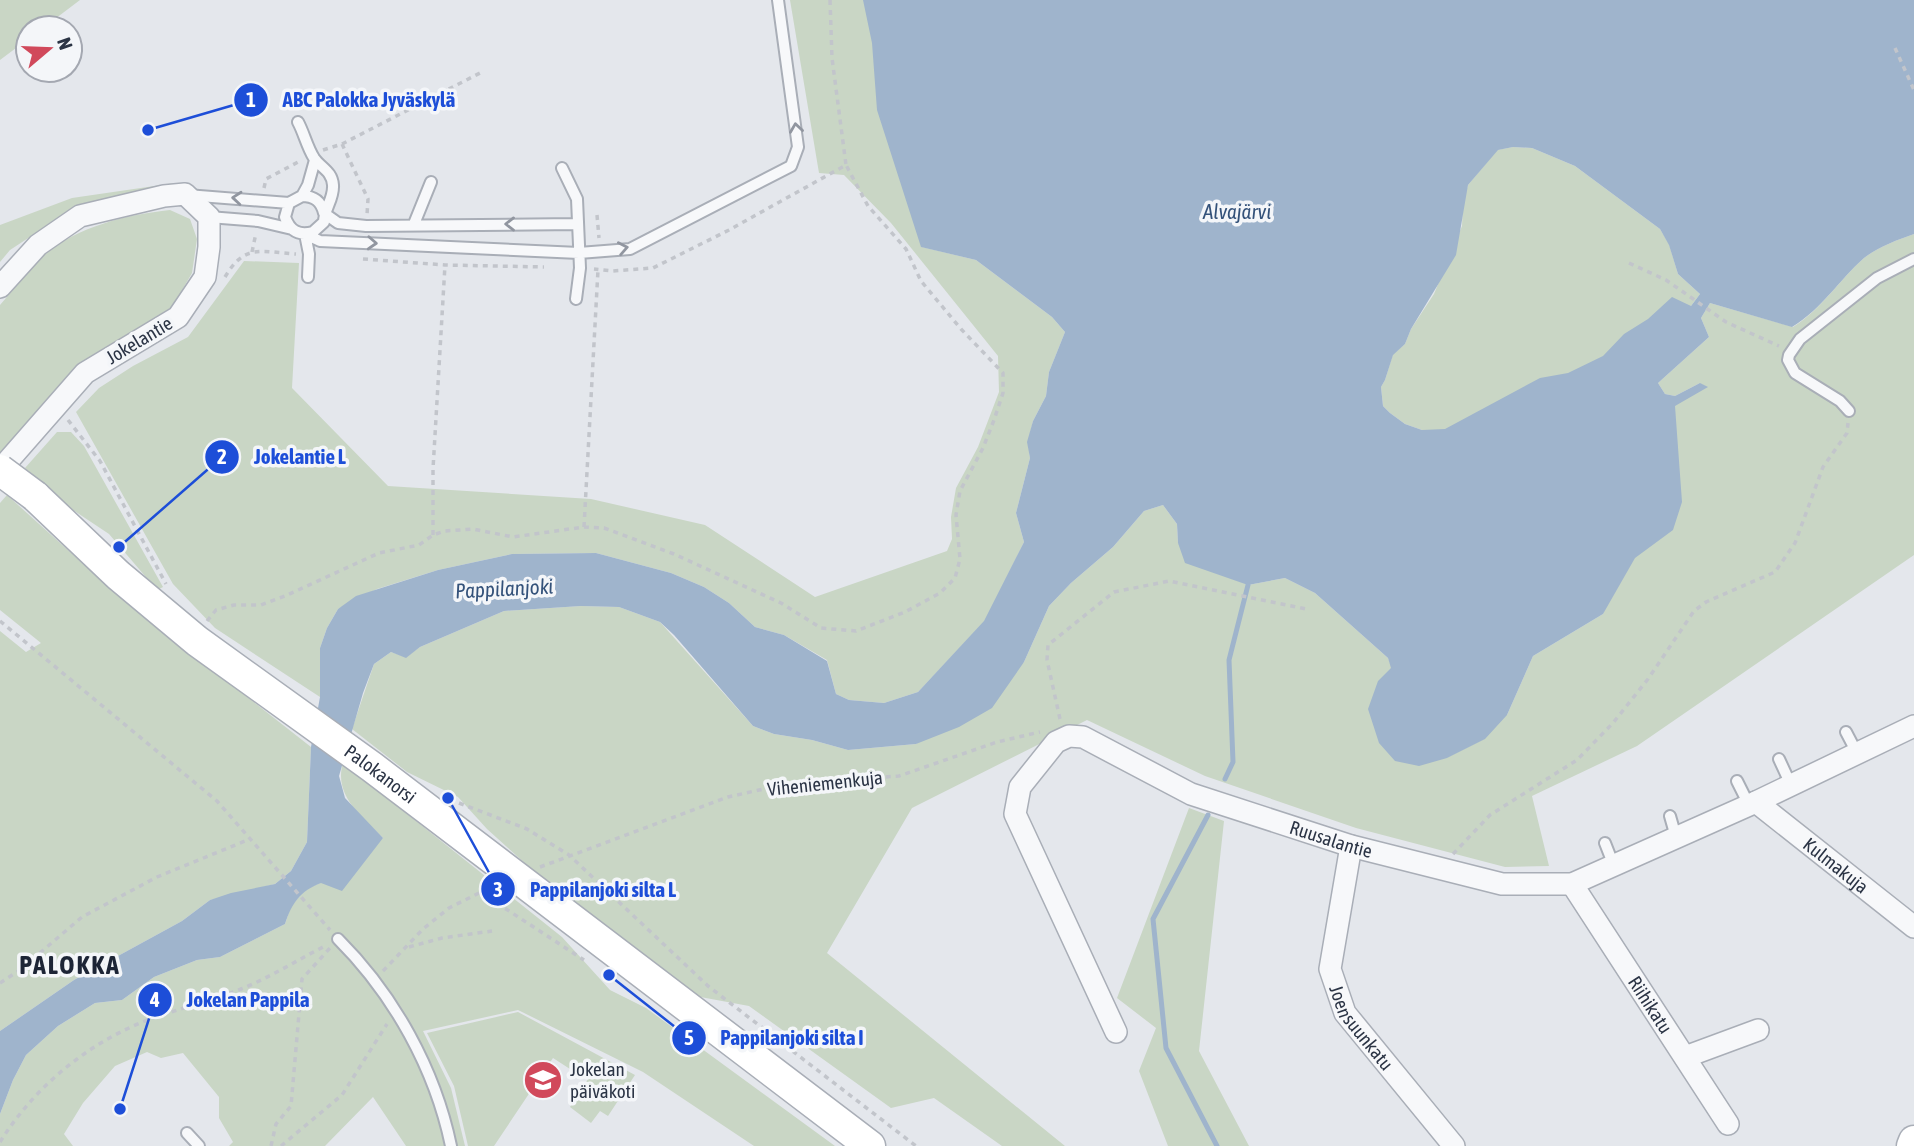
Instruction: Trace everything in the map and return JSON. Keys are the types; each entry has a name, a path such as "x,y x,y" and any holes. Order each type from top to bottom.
{"main road":[{"name":"Palokanorsi","path":"0,470 36,496 118,575 177,624 372,768 870,1146"},
{"path":"1912,1146 1914,1141"}],"street":[{"path":"0,287 38,246 80,216 164,196 185,194 209,217"},
{"name":"Jokelantie","path":"0,470 85,373 178,317 205,277 209,217"},
{"name":"Ruusalantie","path":"1116,1032 1015,814 1020,787 1056,742 1069,736 1083,737 1191,794 1351,846 1502,884 1573,884 1752,804 1857,753 1885,733 1914,726"},
{"name":"Kulmakuja","path":"1752,804 1914,927"},
{"name":"Joensuunkatu","path":"1351,846 1330,969 1341,1002 1345,1013 1454,1146"},
{"name":"Riihikatu","path":"1573,884 1728,1124"},
{"path":"1685,1057 1758,1030"}],"lane":[{"path":"209,217 258,221 292,229 320,241 579,253 630,249 791,166 799,147 778,0"},
{"path":"298,122 315,160 328,170 333,184 331,204 324,214"},
{"path":"185,194 289,203 302,196 315,160"},
{"path":"562,168 577,198 580,268 576,299"},
{"path":"414,224 431,181"},
{"path":"302,196 317,200 322,205 324,214 324,222 319,228 305,234"},
{"path":"289,203 285,217 292,229"},
{"path":"324,214 338,222 366,226 578,224"},
{"path":"305,234 309,254 308,277"},
{"path":"1849,411 1840,401 1795,373 1788,360 1791,351 1800,340 1877,278 1914,259"},
{"path":"1846,732 1857,753"},
{"path":"1779,760 1791,785"},
{"path":"1737,781 1752,804"},
{"path":"1670,816 1676,838"},
{"path":"1605,843 1614,866"},
{"path":"338,939 367,968 417,1048 452,1146"},
{"path":"187,1133 199,1146"}],"path":[{"path":"203,625 216,610 234,605 261,605 379,553 419,545 433,535 445,531 473,529 513,537 584,527 604,528 674,554 781,603 821,628 856,631 905,612 940,593 955,578 960,559 956,515 960,491 983,448 994,420 1003,393 1003,373 921,281 906,249 868,206 846,165 832,58 830,0"},
{"path":"1895,48 1914,90"},
{"path":"342,144 480,73"},
{"path":"354,258 445,265 598,270 653,268 846,165"},
{"path":"584,527 598,270 597,215"},
{"path":"223,281 235,260 252,252 309,254"},
{"path":"1629,263 1666,280 1745,332 1791,351"},
{"path":"433,535 433,469 445,265"},
{"path":"1447,860 1490,815 1577,760 1613,723 1648,680 1694,611 1706,601 1775,572 1794,543 1823,467 1847,433 1849,411"},
{"path":"64,415 100,461 168,586"},
{"path":"1061,729 1047,660 1048,645 1114,592 1170,581 1306,610"},
{"path":"0,621 217,801 338,939"},
{"name":"Viheniemenkuja","path":"538,868 728,797 786,784 899,776 997,742 1052,730"},
{"path":"458,802 527,829 569,855 708,986 916,1146"},
{"path":"0,983 20,970 82,917 157,877 250,839"},
{"path":"374,979 423,929 449,908 500,884"},
{"path":"480,892 589,962"},
{"path":"407,947 442,938 492,931"},
{"path":"0,1142 18,1114 80,1055 144,1022 245,987 338,939"},
{"path":"271,1146 276,1124 290,1106 302,979 338,939"},
{"path":"282,1146 342,1094 395,1011"}],"green space":[{"path":"0,0 80,0 62,14 14,14 14,50 0,60"},
{"path":"790,0 889,0 922,247 976,260 1052,317 1065,332 1049,372 1046,396 1033,421 1028,442 1030,458 1016,513 1024,542 985,621 918,692 884,703 849,700 836,694 827,660 784,635 755,627 729,603 704,587 671,573 596,553 512,554 438,570 377,589 338,609 320,648 320,697 215,628 173,584 76,412 99,388 133,366 188,337 244,261 299,263 292,388 388,486 591,499 705,525 815,597 947,551 952,539 951,517 956,488 978,447 999,392 998,356 891,223 844,175 819,173"},
{"path":"1532,148 1575,166 1660,229 1669,244 1678,274 1700,294 1691,306 1652,331 1470,434 1422,430 1405,424 1383,406 1381,387 1393,354 1405,344 1411,329 1434,294 1462,226 1463,203 1468,185 1497,150"},
{"path":"175,183 74,208 10,250 0,262 0,225 72,198"},
{"path":"170,210 190,219 197,239 192,273 173,306 132,336 88,358 54,392 2,453 0,452 0,305 37,261 71,237 120,219"},
{"path":"1914,234 1914,555 1637,746 1532,796 1549,866 1505,867 1356,828 1205,776 1087,720 912,808 827,953 1065,1146 1002,1146 934,1098 891,1108 749,1006 695,996 570,904 487,829 458,797 407,772 352,729 374,664 391,652 406,657 420,647 504,611 581,606 619,607 660,622 753,726 774,734 812,740 848,750 916,744 1024,662 1049,606 1113,547 1144,511 1163,505 1177,524 1178,543 1248,585 1285,578 1315,593 1388,658 1392,668 1507,715 1533,656 1603,614 1668,407 1700,383 1675,396 1665,394 1658,383 1709,337 1701,318 1710,303 1793,327 1813,312 1864,258 1881,247"},
{"path":"57,432 71,432 84,446 163,587 157,590 109,534 67,506 25,468"},
{"path":"7,495 121,598 311,747 307,842 291,871 275,884 210,900 182,921 74,980 0,1031 0,631 26,652 41,643 0,610 0,503"},
{"path":"343,763 562,937 610,990 646,1008 835,1146 754,1146 643,1072 518,1010 423,1031 451,1088 465,1146 406,1146 373,1097 325,1146 229,1146 233,1142 219,1118 219,1097 183,1053 161,1058 147,1052 115,1066 83,1103 64,1134 73,1146 0,1146 0,1114 13,1080 26,1055 58,1026 95,1003 122,1000 154,977 197,960 220,957 285,924 291,906 306,889 320,883 383,838 359,814 346,796 341,775"},
{"path":"1189,808 1224,821 1199,1051 1249,1146 1168,1146 1139,1071 1156,1028 1117,998"},
{"name":"Jokelan päiväkoti","path":"518,1012 635,1075 608,1116 600,1111 591,1123 570,1107 588,1079 583,1077 581,1069 570,1069 553,1058 494,1146 468,1146 454,1086 427,1033"}],"water":[{"name":"Alvajärvi","path":"863,0 1914,0 1914,234 1881,247 1864,258 1812,312 1792,327 1710,303 1701,318 1709,337 1658,383 1665,394 1675,396 1700,383 1708,387 1675,406 1682,502 1673,530 1635,558 1603,614 1533,656 1507,715 1485,739 1447,758 1419,766 1395,761 1379,743 1368,709 1378,681 1391,668 1388,658 1315,593 1285,578 1248,585 1185,563 1178,543 1177,524 1163,505 1144,511 1113,547 1049,606 1024,662 992,708 959,727 916,744 848,750 812,740 774,734 753,726 660,622 619,607 581,606 504,611 420,647 406,658 391,652 374,664 339,776 345,798 383,838 342,891 321,883 314,886 298,899 285,924 220,957 197,960 154,977 122,1000 95,1003 58,1026 26,1055 0,1114 0,1031 74,980 182,921 210,900 275,884 291,871 307,842 311,747 320,697 320,648 338,609 356,596 438,570 512,554 596,553 671,573 704,587 729,603 755,627 784,635 827,661 836,694 849,700 884,703 918,692 984,621 1024,542 1016,513 1030,458 1027,442 1033,421 1046,396 1049,372 1065,332 1052,317 976,260 921,247 877,110 872,43","holes":["1513,147 1532,148 1575,166 1660,229 1669,245 1678,274 1700,294 1691,306 1672,297 1648,319 1624,334 1603,356 1568,373 1540,378 1445,429 1422,430 1405,424 1383,406 1381,387 1393,355 1405,344 1411,329 1456,255 1468,185 1498,150"]}],"waterway":[{"path":"1225,779 1233,762 1229,660 1248,585"},
{"path":"1208,815 1153,919 1166,1048 1217,1146"}],"place":[{"name":"ABC Palokka Jyväskylä","path":"148,130"},
{"name":"Jokelantie L","path":"119,547"},
{"name":"Pappilanjoki silta L","path":"448,798"},
{"name":"Pappilanjoki silta I","path":"609,975"},
{"name":"Jokelan päiväkoti","path":"543,1080"},
{"name":"Jokelan Pappila","path":"120,1109"}],"district":[{"name":"PALOKKA","path":"70,965"}],"water label":[{"name":"Pappilanjoki","path":"504,588"}]}
